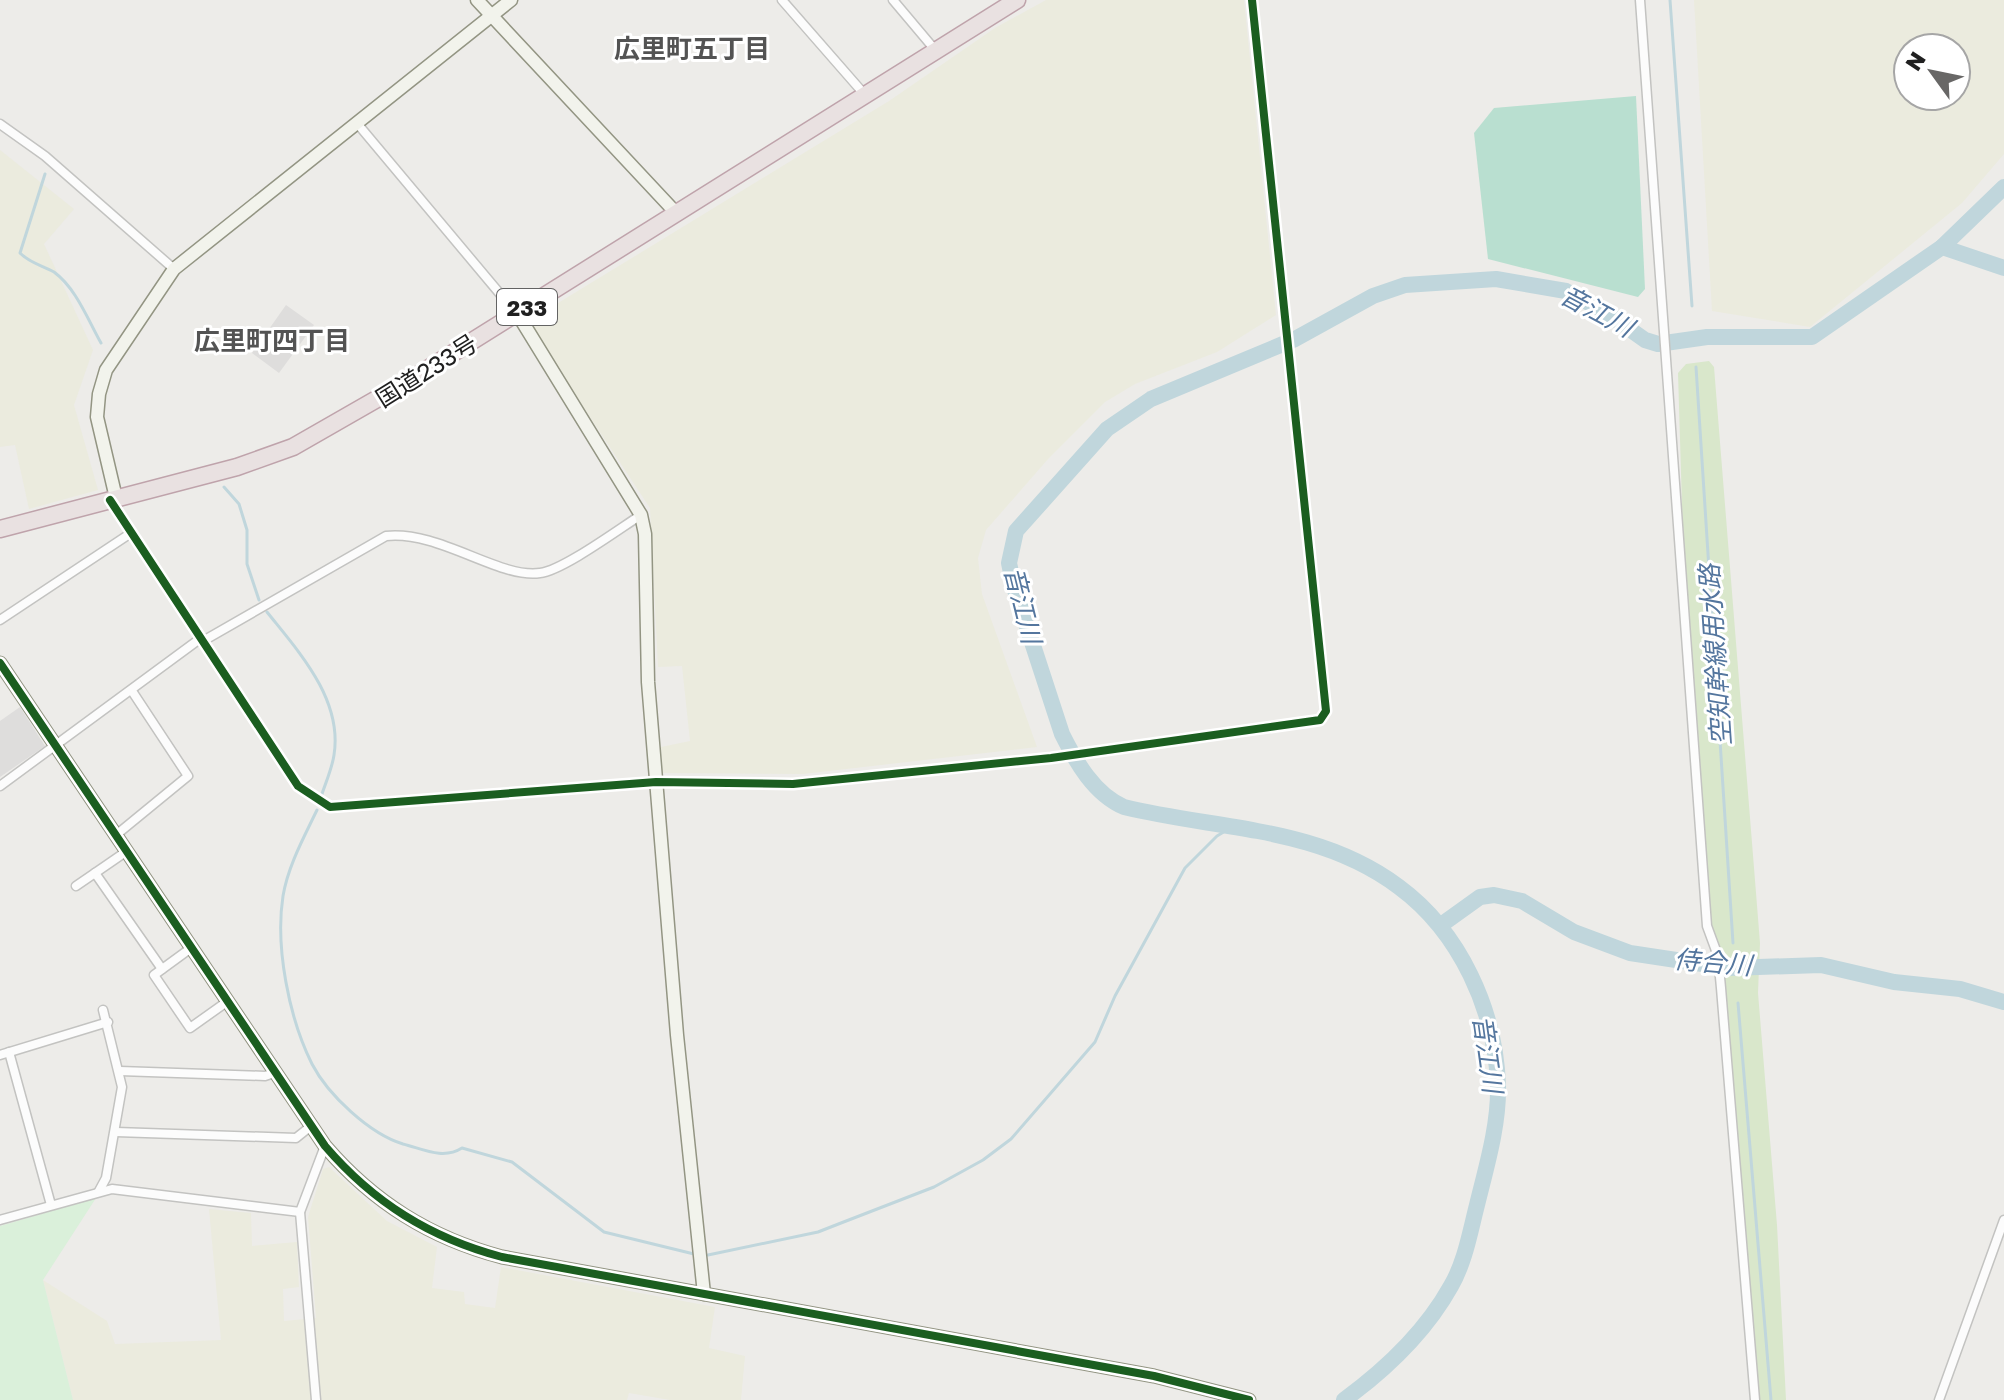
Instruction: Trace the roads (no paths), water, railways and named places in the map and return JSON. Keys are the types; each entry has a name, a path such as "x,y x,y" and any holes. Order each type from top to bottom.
{"highway":[{"name":"国道233号","path":"0,529 237,467 293,447 345,419 517,313 1017,0"}],"street":[{"path":"477,0 677,214"},
{"path":"511,0 174,269 106,370 99,394 97,417 113,499 131,533 298,786 330,807 656,782 793,784 1051,758 1320,720 1326,711 1252,0"},
{"path":"782,0 865,95"},
{"path":"893,0 936,51"},
{"path":"1640,0 1707,926 1718,956 1721,984 1755,1400"},
{"path":"356,122 517,313 641,515 656,782 677,1035 704,1294"},
{"path":"0,124 45,156 174,269"},
{"path":"0,786 202,639 386,536 420,537 514,569 540,573 641,515"},
{"path":"0,620 131,533"},
{"path":"0,663 325,1146 346,1171 392,1209 459,1245 530,1263 1154,1376 1249,1400"},
{"path":"116,835 188,776 132,691"},
{"path":"76,886 127,851"},
{"path":"95,873 162,969"},
{"path":"191,948 154,975 190,1028 228,1001"},
{"path":"99,1191 106,1178 122,1087 103,1010"},
{"path":"51,1205 5,1054 108,1022"},
{"path":"120,1071 265,1076 274,1073"},
{"path":"116,1132 296,1138 311,1126"},
{"path":"316,1400 300,1212 325,1146"},
{"path":"0,1220 99,1191 125,1189 300,1212"},
{"path":"1939,1400 2004,1220"}],"waterway":[{"name":"空知幹線用水路","path":"1670,0 1692,306"},
{"path":"45,174 20,253 62,279 81,305 101,343"},
{"name":"音江川","path":"1344,1400 1389,1363 1430,1319 1456,1277 1464,1257 1491,1146 1498,1101 1496,1058 1482,1002 1471,975 1440,927 1421,905 1368,867 1301,841 1124,807 1095,786 1062,734 1014,587 1009,563 1016,531 1107,429 1151,399 1295,339 1373,296 1405,285 1496,279 1566,291 1604,311 1645,340 1658,344 1707,337 1812,337 1942,247 2004,187"},
{"path":"1942,247 2004,268"},
{"name":"空知幹線用水路","path":"1696,367 1733,943"},
{"path":"224,487 239,504 247,530 247,564 259,600"},
{"path":"267,612 316,677 332,715 334,755 321,797"},
{"path":"317,810 285,885 281,937 286,982 297,1026 312,1064 328,1088 351,1112 390,1139 433,1152 448,1153 462,1148 512,1162 604,1232 694,1254"},
{"path":"708,1255 818,1232 934,1187 983,1160 1011,1139 1095,1042 1115,996 1185,868 1217,836 1232,827"},
{"name":"侍合川","path":"1441,925 1480,897 1494,895 1522,901 1574,932 1630,953 1729,968 1821,965 1894,982 1960,989 2004,1002"},
{"name":"空知幹線用水路","path":"1738,1003 1771,1400"}],"district":[{"name":"広里町五丁目","path":"692,48"},
{"name":"広里町四丁目","path":"272,340"}]}
